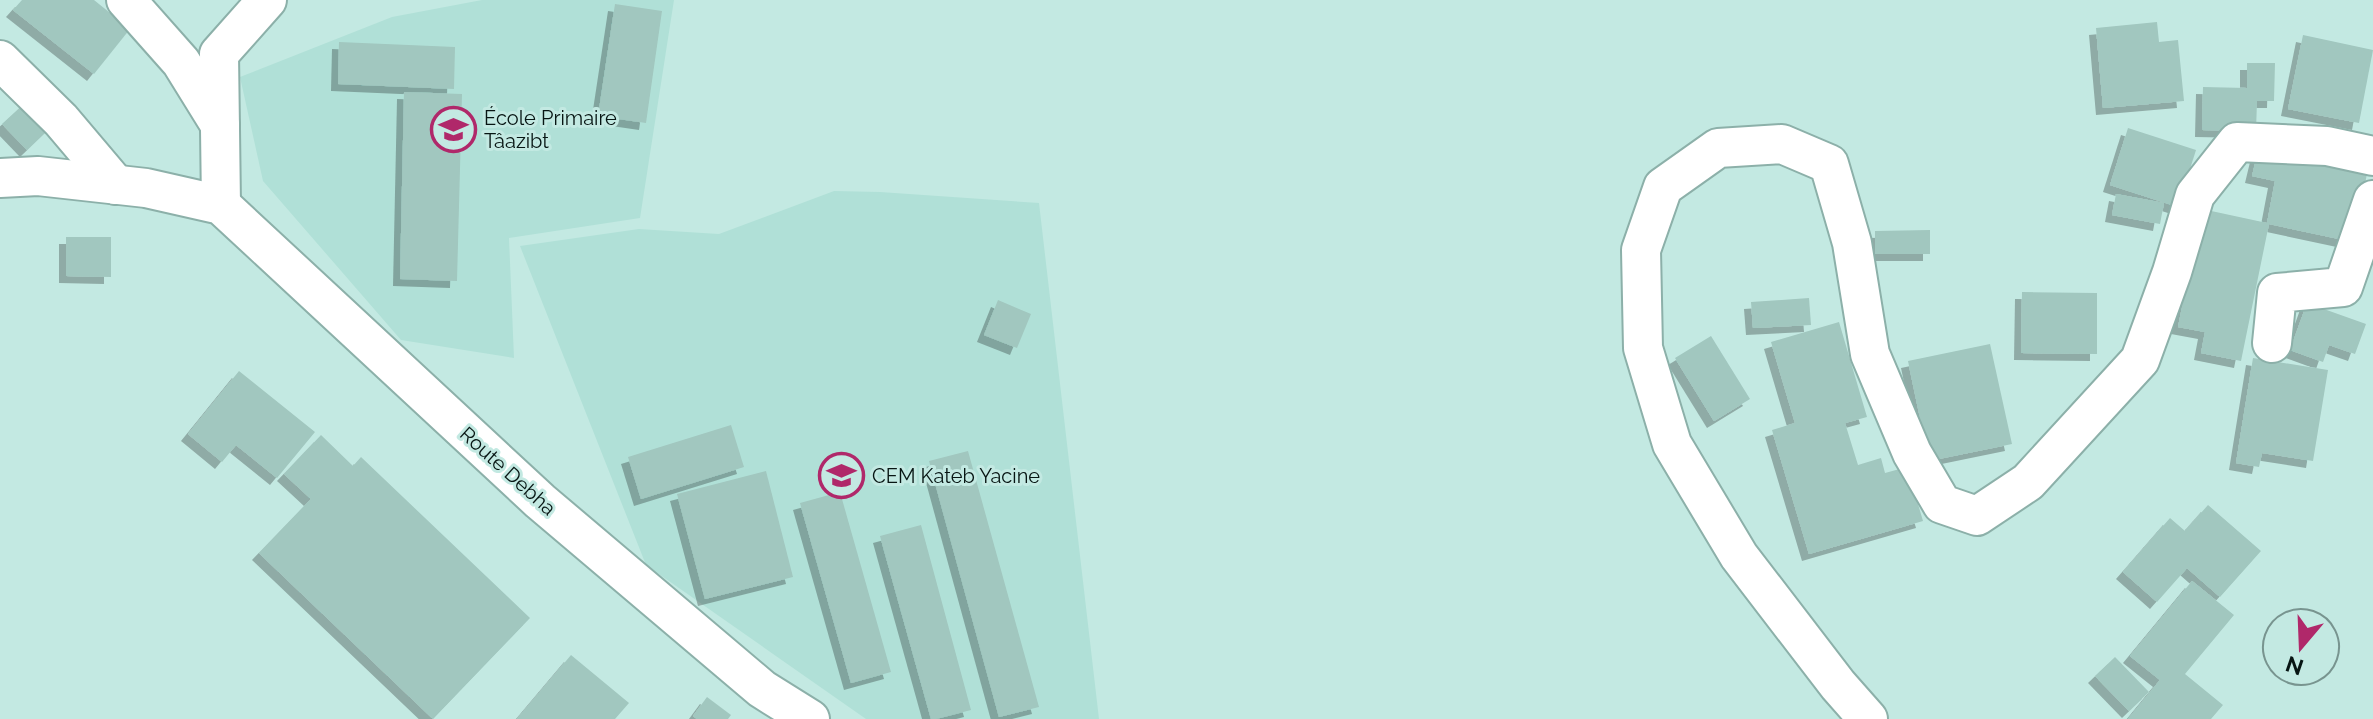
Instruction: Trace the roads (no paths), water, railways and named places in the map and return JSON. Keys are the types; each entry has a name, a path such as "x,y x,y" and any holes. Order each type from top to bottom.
{"street":[{"path":"126,0 181,62 220,126"},
{"path":"0,178 38,176 146,188 221,205 219,54 267,0"},
{"path":"0,60 61,120 116,185"},
{"path":"1868,719 1838,685 1739,556 1672,444 1643,348 1641,250 1663,187 1718,148 1782,144 1829,164 1852,243 1870,354 1912,453 1942,504 1977,516 2028,482 2140,360 2172,272 2195,195 2237,142 2327,146 2373,156"},
{"path":"2272,343 2277,293 2343,287 2373,200"},
{"name":"Route Debha","path":"221,205 540,501 762,689 810,719"}],"place":[{"name":"École Primaire Tâazibt","path":"453,129"},
{"name":"CEM Kateb Yacine","path":"841,476"}]}
